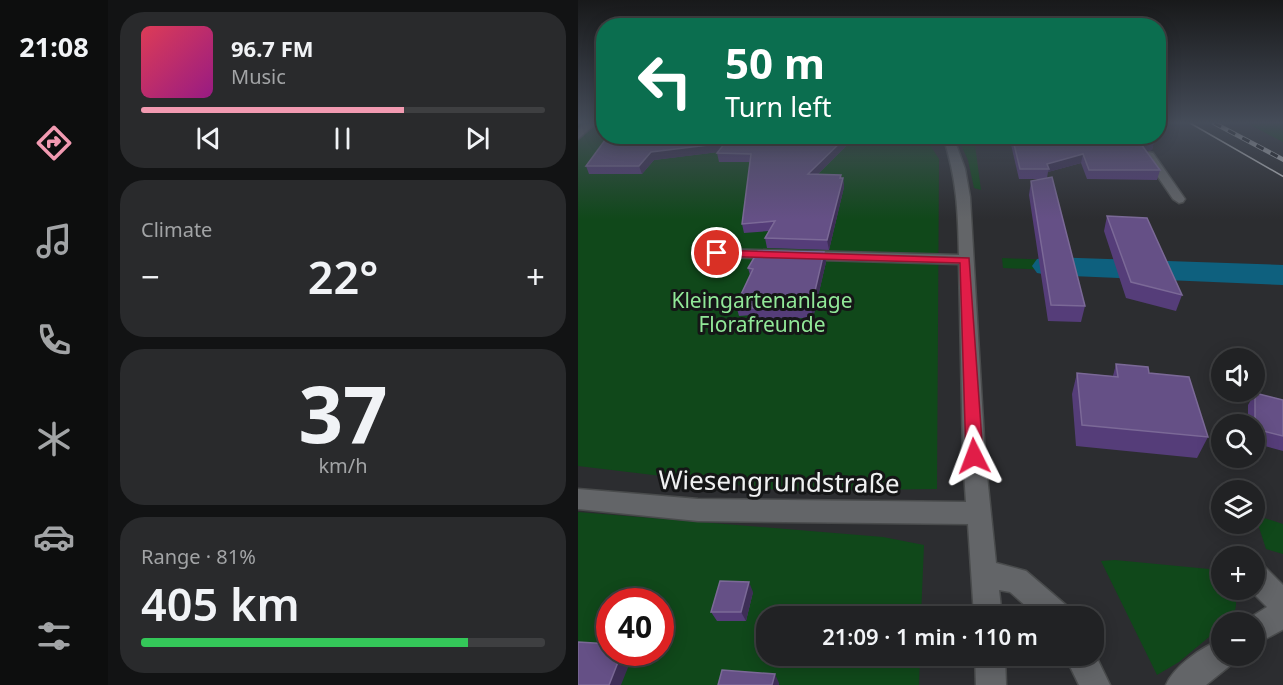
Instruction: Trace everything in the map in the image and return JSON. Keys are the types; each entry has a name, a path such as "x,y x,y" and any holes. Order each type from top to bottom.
{"street":[{"path":"954,155 962,188 974,456 988,606"},
{"path":"1149,155 1179,199"},
{"path":"717,253 965,260"},
{"name":"Wiesengrundstraße","path":"578,500 698,510 980,513"},
{"path":"986,574 1018,580 1046,606"},
{"path":"1265,586 1283,606"},
{"path":"1265,624 1283,613"},
{"path":"1181,685 1211,662"},
{"path":"990,666 991,685"},
{"path":"1085,666 1095,685"}],"green space":[{"name":"Kleingartenanlage Florafreunde","path":"578,155 936,155 939,159 937,489 786,491 578,466"},
{"path":"966,155 976,155 981,190 974,188"},
{"path":"1002,258 1283,270 1283,280 1003,268"},
{"path":"578,512 883,537 924,545 921,606 756,606 756,666 920,666 919,685 578,685"},
{"path":"1265,518 1283,524 1283,554 1266,549 1261,534 1265,534"},
{"path":"1115,560 1209,569 1211,570 1211,600 1236,600 1235,611 1211,612 1211,635 1179,662 1157,675 1101,561"}],"building":[{"path":"594,155 648,155 639,166 586,166"},
{"path":"751,155 828,155 808,174 841,175 840,178 843,178 827,240 765,238 775,221 742,224"},
{"path":"1017,155 1080,155 1047,164 1049,169 1020,169"},
{"path":"1083,155 1149,155 1160,170 1089,170"},
{"path":"1052,177 1085,306 1051,305 1031,181"},
{"path":"1107,216 1147,218 1182,295 1131,282"},
{"path":"758,251 824,252 811,308 751,308 753,304 736,305 753,269 748,268"},
{"path":"1116,364 1148,367 1149,373 1189,377 1208,437 1082,425 1077,373 1118,377"},
{"path":"1265,396 1283,400 1283,436 1265,432 1265,414 1255,414 1255,402 1265,402"},
{"path":"720,581 749,582 741,612 711,612"},
{"path":"578,642 596,643 596,666 616,666 609,685 578,685"},
{"path":"722,670 775,674 772,685 718,685"}],"waterway":[{"path":"1048,266 1284,275"}],"tram line":[{"path":"1246,155 1284,177"}],"railway":[{"path":"1274,155 1284,160"}],"route":[{"path":"717,253 965,260 974,456"}]}
